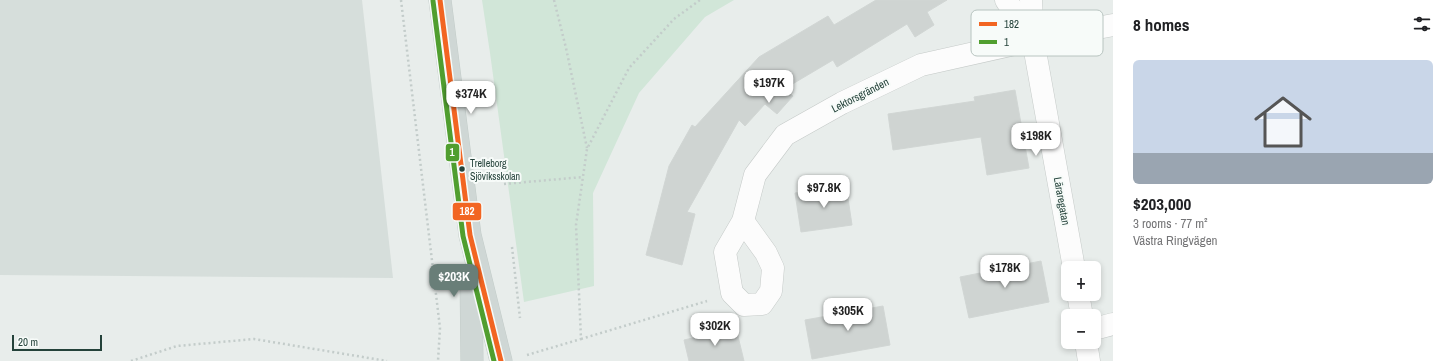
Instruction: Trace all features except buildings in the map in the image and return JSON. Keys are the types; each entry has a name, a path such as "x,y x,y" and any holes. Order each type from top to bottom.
{"main road":[{"path":"440,0 470,235 472,361"},
{"path":"470,235 501,360"}],"street":[{"name":"Läraregatan","path":"1006,0 1013,10"},
{"name":"Läraregatan","path":"1030,0 1031,10"},
{"path":"1103,27 1113,25"},
{"name":"Lektorsgränden","path":"732,293 725,252 743,221 755,175 785,135 842,103 921,65 971,54"},
{"name":"Läraregatan","path":"1036,56 1073,261"},
{"path":"732,293 744,305 762,304 771,291 773,268 766,253 743,221"},
{"path":"1101,327 1113,324"},
{"path":"1087,349 1089,361"}],"path":[{"path":"401,0 440,328 438,361"},
{"path":"554,0 566,48 587,149"},
{"path":"581,339 576,225 587,149 629,68 674,19 700,0"},
{"path":"504,184 583,177"},
{"path":"512,247 521,325"},
{"path":"501,360 524,356 732,293"},
{"path":"131,361 177,346 254,339 387,361"}],"shaded area":[{"path":"0,0 362,0 393,278 0,275"}],"green space":[{"path":"482,0 734,0 705,17 639,93 593,193 594,286 524,302"}],"transit line":[{"name":"182","path":"440,0 470,235 501,361"},
{"name":"1","path":"433,1 463,236 494,361"}],"place":[{"name":"Trelleborg Sjöviksskolan","path":"462,169"}]}
